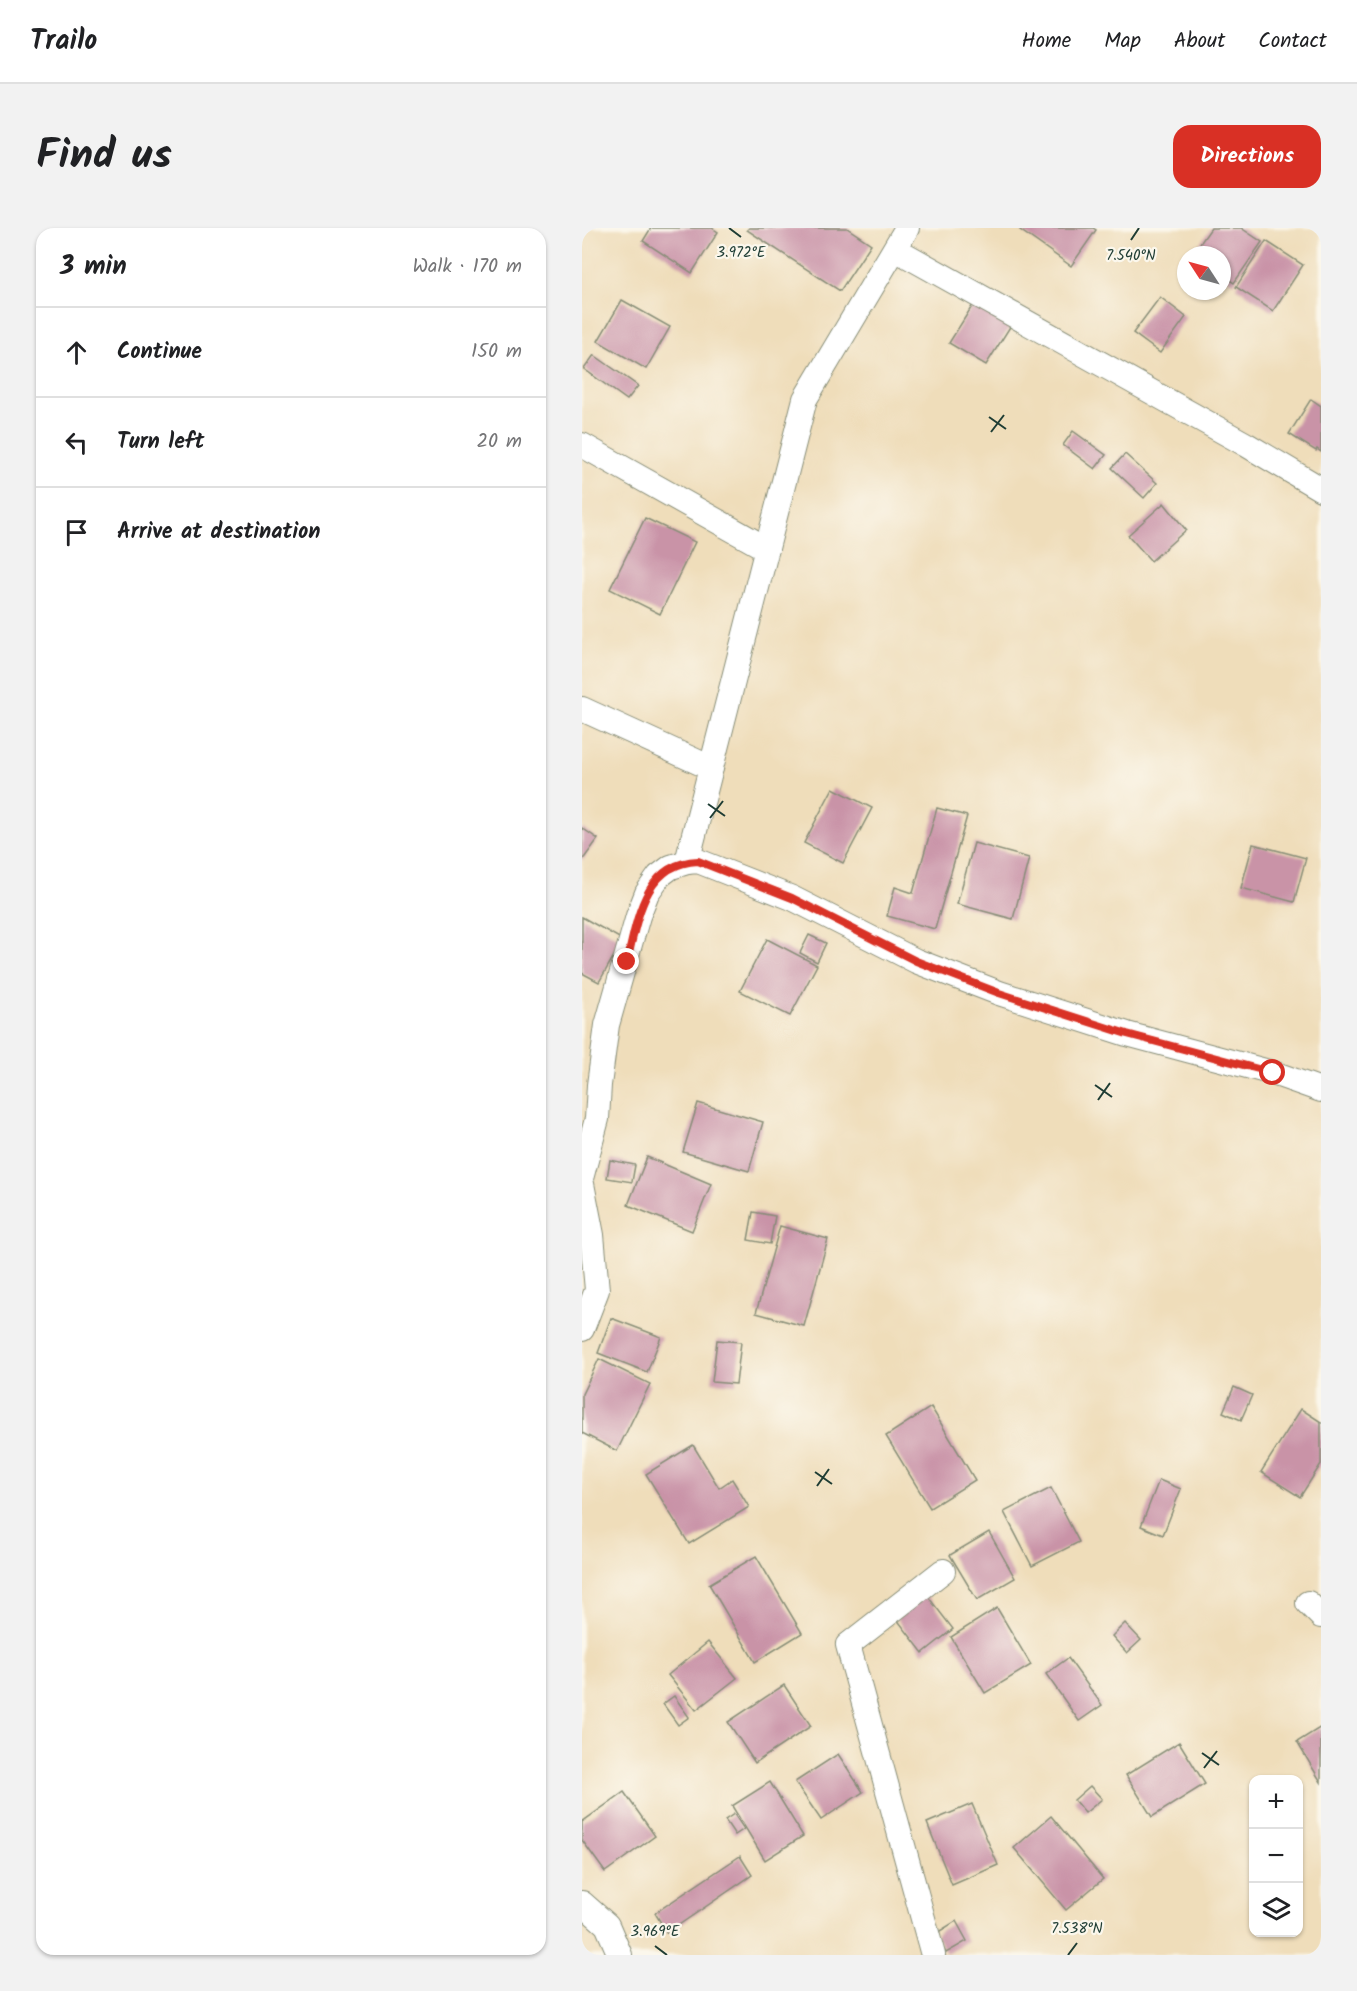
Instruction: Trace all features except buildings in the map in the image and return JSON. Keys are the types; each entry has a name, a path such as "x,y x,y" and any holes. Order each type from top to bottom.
{"street":[{"path":"687,862 805,399 907,228"},
{"path":"895,249 1247,445 1321,489"},
{"path":"582,445 767,549"},
{"path":"582,709 711,768"},
{"path":"582,1175 597,1119 599,1086 608,1025 638,916 647,893 659,876 671,867 687,862 698,861 792,898 916,961 999,993 1127,1034 1273,1073 1321,1090"},
{"path":"582,1184 592,1235 597,1290 582,1329"},
{"path":"933,1955 848,1645 943,1570"},
{"path":"582,1903 607,1925 620,1955"}],"route":[{"path":"627,962 638,916 647,893 659,876 671,867 698,861 792,898 916,961 999,993 1127,1034 1273,1073"}]}
